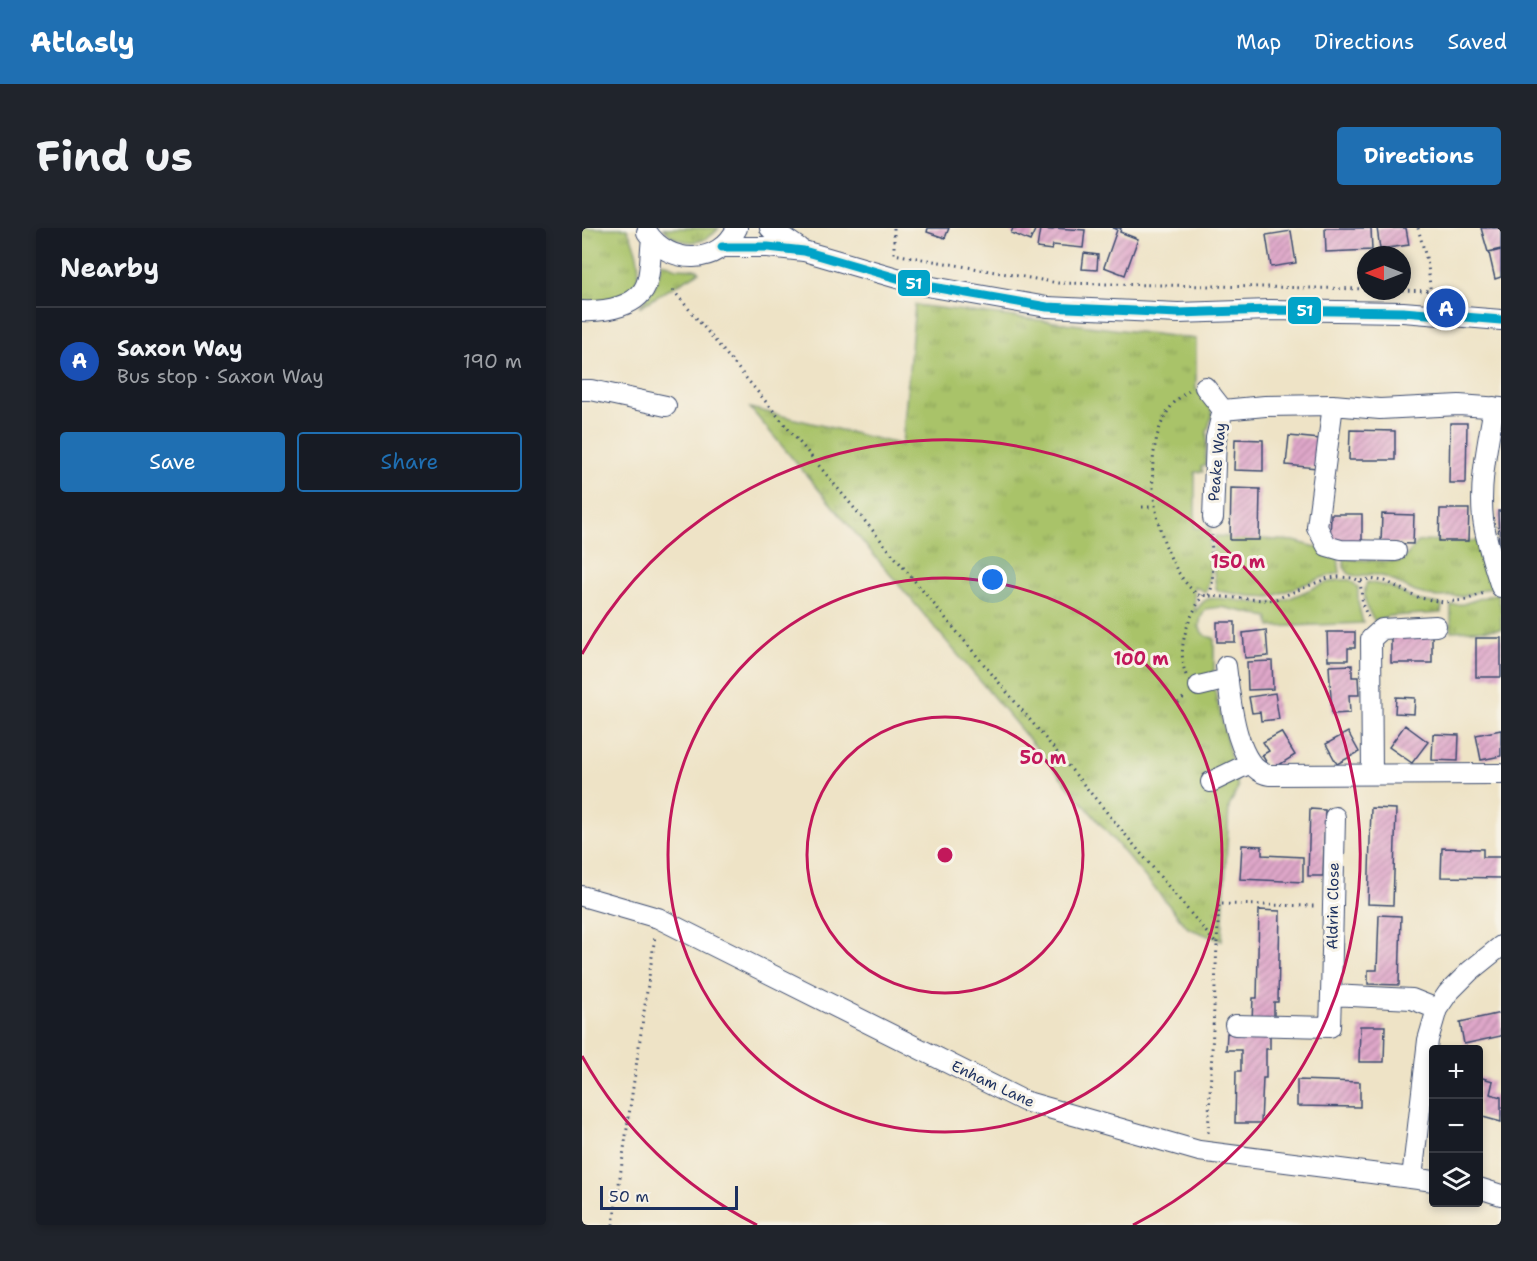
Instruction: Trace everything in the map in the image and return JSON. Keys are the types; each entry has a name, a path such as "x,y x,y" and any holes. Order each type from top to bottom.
{"street":[{"path":"722,248 737,228"},
{"path":"770,228 804,251"},
{"path":"649,233 666,252 685,258 704,256 722,248 768,247 804,251 921,285 1047,307 1168,313 1334,310 1501,320"},
{"path":"582,311 600,311 628,303 637,297 647,281 649,233"},
{"path":"1205,387 1223,410"},
{"path":"582,390 666,406"},
{"path":"1333,405 1317,527 1328,546 1341,550 1396,551"},
{"name":"Peake Way","path":"1213,518 1216,438 1223,410 1265,406 1333,405 1380,410 1459,405 1498,408 1482,493 1493,590"},
{"path":"1372,774 1371,639 1382,629 1436,626"},
{"path":"1194,683 1227,673 1237,730 1250,763 1261,774 1501,774"},
{"path":"1211,782 1250,763"},
{"name":"Aldrin Close","path":"1234,1025 1330,1027 1335,817"},
{"name":"Enham Lane","path":"582,896 658,918 1024,1101 1208,1152 1429,1180"},
{"path":"1412,1178 1428,1040 1437,1008 1470,971 1501,946"},
{"path":"1331,995 1404,998 1437,1008"},
{"path":"1483,1189 1501,1195"}],"path":[{"path":"894,228 894,254 1058,283 1357,290"},
{"path":"1418,228 1432,291 1430,314"},
{"path":"673,290 1217,945"},
{"path":"1411,290 1432,291"},
{"path":"1205,387 1193,389 1177,400 1166,415 1154,462 1155,507 1164,539 1191,590 1198,595 1276,599 1328,578 1345,577 1359,581 1370,579 1385,582 1420,598 1443,602 1466,600 1493,590"},
{"path":"1142,507 1155,507"},
{"path":"1209,595 1213,585 1210,549 1213,518"},
{"path":"1359,581 1363,606 1378,632"},
{"path":"1194,683 1182,664 1182,646 1190,619 1203,595"},
{"path":"1208,1152 1218,904 1333,906"},
{"path":"613,1225 658,918"}],"green space":[{"path":"582,228 627,228 638,261 639,273 635,283 628,291 617,297 582,302"},
{"path":"663,228 719,228 706,239 691,242 676,238"},
{"path":"661,262 677,268 697,269 699,272 639,307 654,286"},
{"path":"915,305 1196,339 1196,390 1211,409 1212,415 1207,432 1205,466 1201,467 1203,472 1195,472 1195,528 1211,529 1208,586 1205,592 1194,586 1195,612 1204,601 1213,598 1269,603 1290,598 1319,585 1339,580 1350,580 1358,587 1358,602 1363,623 1270,627 1268,617 1221,607 1206,609 1201,618 1201,631 1208,637 1214,638 1214,670 1211,675 1238,788 1229,807 1222,941 1188,928 750,408 902,445"},
{"path":"1215,536 1294,541 1316,547 1338,557 1340,573 1271,597 1219,591 1216,588 1212,556"},
{"path":"1479,541 1495,586 1464,596 1435,597 1415,592 1386,577 1371,574 1359,577 1349,574 1344,567 1344,559 1399,562 1418,542"},
{"path":"1367,582 1391,587 1415,600 1440,604 1441,613 1389,616 1375,621 1365,602 1364,592"},
{"path":"1497,593 1501,607 1501,629 1451,631 1451,605 1463,604"}],"building":[{"path":"928,228 949,228 945,238 927,232"},
{"path":"1013,228 1036,228 1030,241 1011,233"},
{"path":"1054,228 1085,230 1083,248 1053,245 1052,250 1037,248 1040,229 1053,230"},
{"path":"1113,228 1121,228 1120,232 1138,239 1125,275 1104,267 1117,230"},
{"path":"1325,228 1371,228 1372,246 1357,246 1357,251 1326,252"},
{"path":"1377,228 1406,228 1409,245 1380,246"},
{"path":"1481,228 1501,228 1501,249 1488,252"},
{"path":"1291,231 1296,263 1271,267 1266,235"},
{"path":"1501,250 1501,277 1495,279 1489,253"},
{"path":"1084,253 1098,255 1097,270 1082,269"},
{"path":"1450,423 1467,423 1466,483 1449,483"},
{"path":"1350,430 1395,431 1395,460 1349,460"},
{"path":"1289,436 1320,439 1317,468 1286,465"},
{"path":"1235,439 1263,440 1263,471 1234,470"},
{"path":"1231,488 1260,489 1259,540 1230,540"},
{"path":"1440,509 1469,509 1468,541 1439,541"},
{"path":"1498,511 1501,511 1501,545 1499,545"},
{"path":"1331,514 1362,514 1362,543 1330,543"},
{"path":"1382,514 1414,515 1413,544 1381,543"},
{"path":"1217,622 1235,622 1235,642 1217,642"},
{"path":"1266,630 1268,656 1245,658 1243,633"},
{"path":"1327,632 1355,632 1355,648 1348,648 1348,660 1328,660"},
{"path":"1391,635 1432,635 1432,663 1391,663"},
{"path":"1476,638 1501,638 1501,677 1476,677"},
{"path":"1272,661 1273,689 1248,690 1247,662"},
{"path":"1352,665 1352,677 1358,677 1359,695 1349,695 1350,713 1332,714 1329,666"},
{"path":"1275,693 1279,719 1261,721 1260,712 1252,713 1249,697"},
{"path":"1396,697 1415,698 1414,714 1395,713"},
{"path":"1405,725 1428,742 1412,763 1389,747"},
{"path":"1501,730 1501,756 1481,760 1476,735"},
{"path":"1281,732 1295,755 1271,770 1262,755 1269,751 1263,742"},
{"path":"1348,732 1359,752 1337,764 1326,744"},
{"path":"1433,734 1459,735 1458,761 1432,760"},
{"path":"1371,808 1396,809 1393,905 1368,904"},
{"path":"1310,809 1325,810 1323,876 1308,876"},
{"path":"1242,845 1262,846 1262,855 1303,857 1303,882 1240,879"},
{"path":"1442,848 1483,849 1483,857 1501,857 1501,878 1441,877"},
{"path":"1259,910 1280,911 1278,1002 1274,1002 1274,1022 1252,1021 1253,998 1257,998"},
{"path":"1379,915 1401,916 1399,985 1368,984 1368,970 1377,970"},
{"path":"1501,1013 1501,1036 1464,1044 1460,1022"},
{"path":"1360,1026 1385,1026 1384,1062 1359,1062"},
{"path":"1227,1033 1270,1034 1270,1049 1266,1049 1266,1078 1263,1078 1261,1123 1235,1123 1236,1071 1241,1071 1241,1050 1226,1050"},
{"path":"1483,1078 1493,1081 1490,1094 1501,1097 1501,1122 1483,1117"},
{"path":"1297,1080 1360,1082 1360,1107 1297,1106"}],"transit line":[{"name":"51","path":"722,247 768,247 804,251 921,285 1047,307 1178,313 1270,310 1403,312 1501,320"}],"place":[{"name":"Saxon Way","path":"1446,308"}]}
